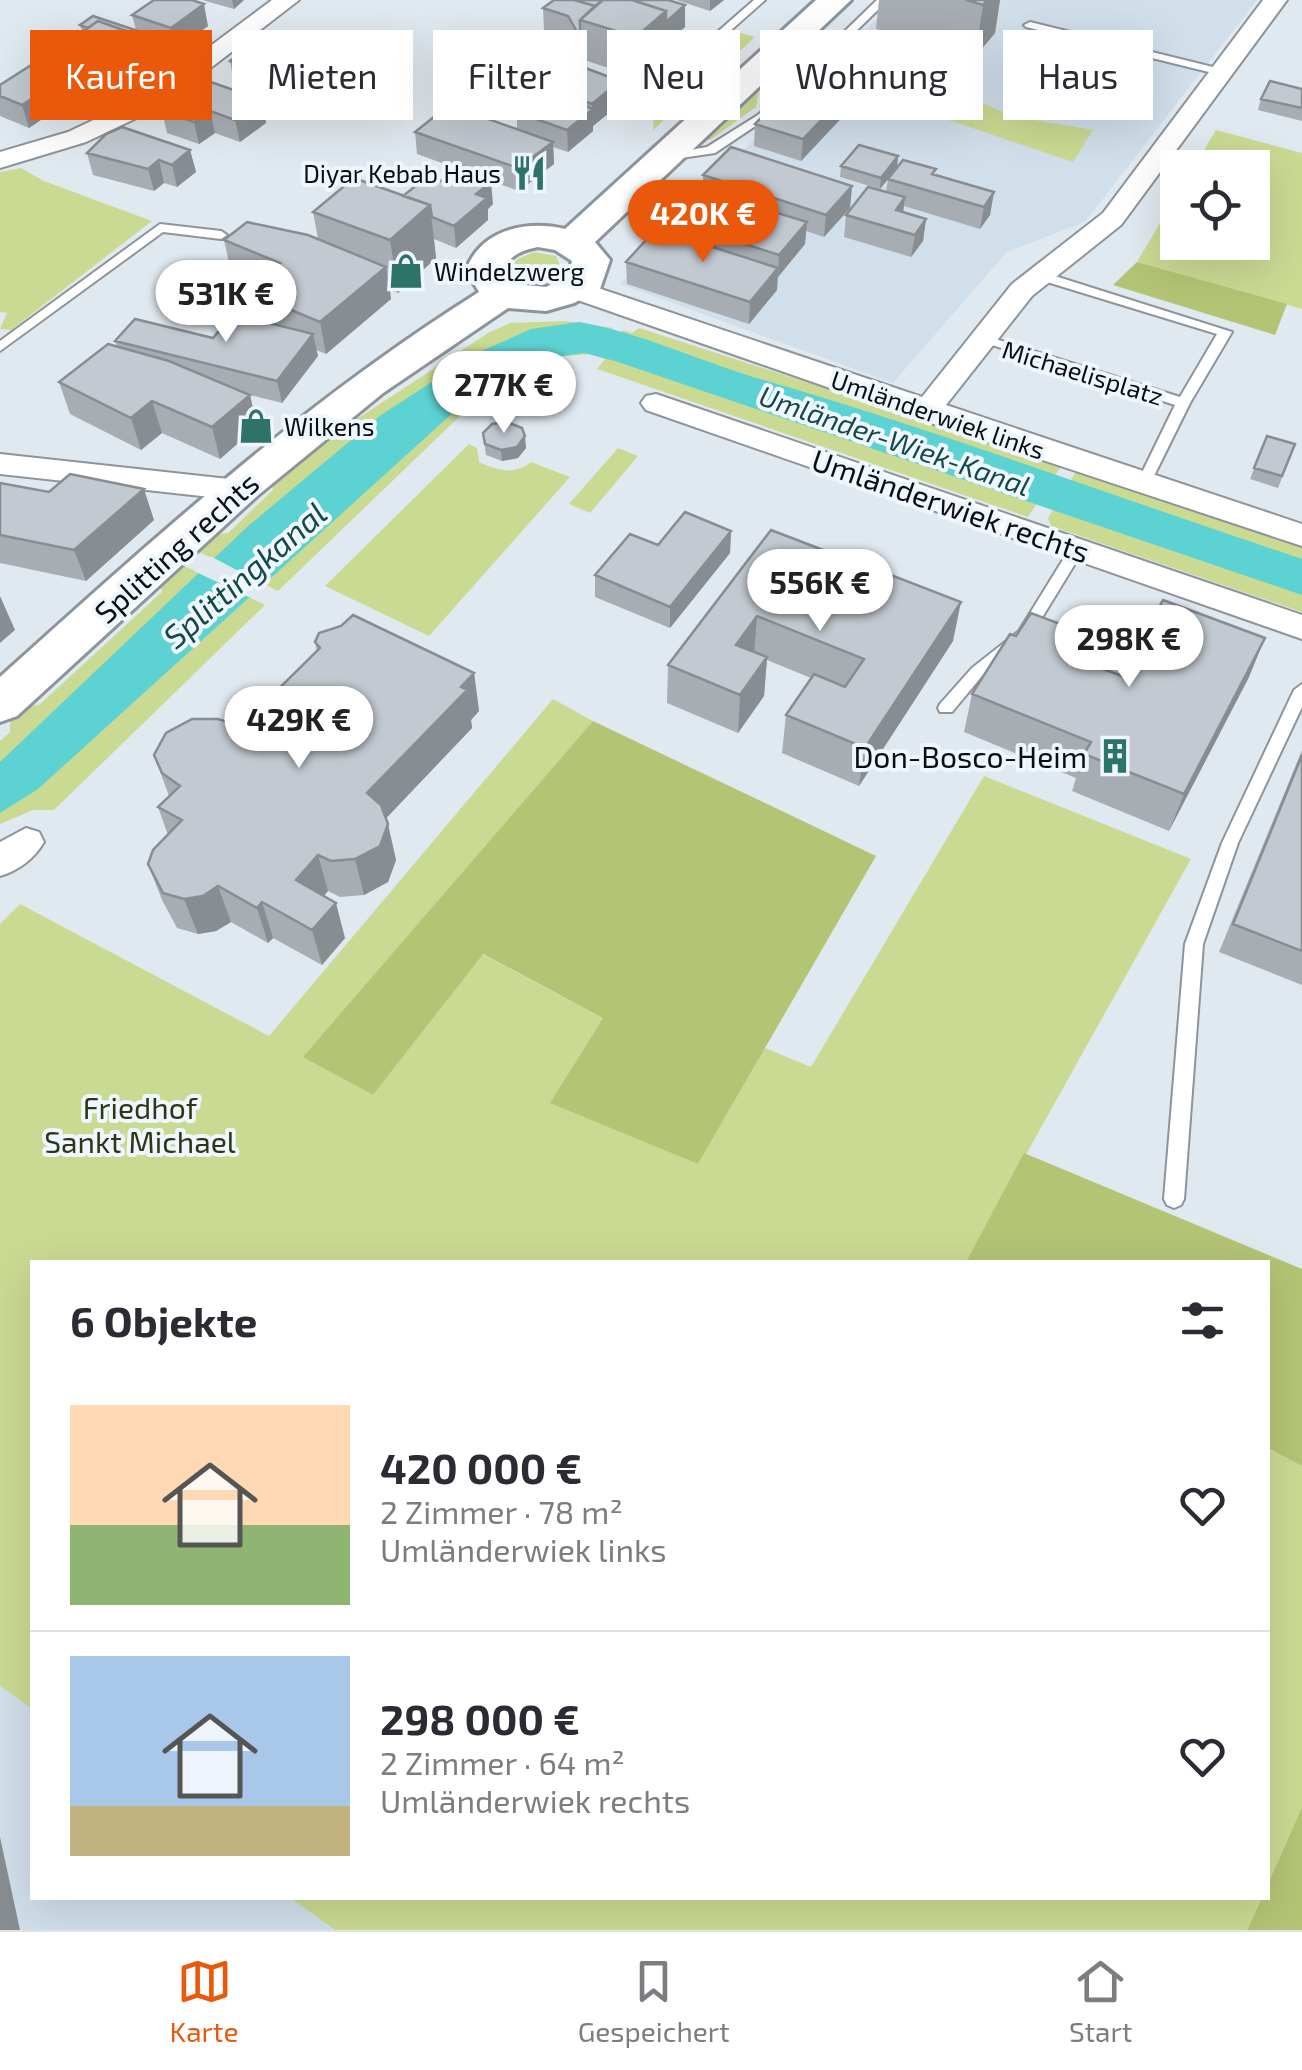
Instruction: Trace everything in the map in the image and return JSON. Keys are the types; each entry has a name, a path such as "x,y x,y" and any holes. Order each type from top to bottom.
{"main road":[{"path":"563,240 806,0"},
{"path":"563,240 664,158 835,0"},
{"path":"522,238 563,240 590,260 586,281 576,290 543,300 504,293 488,279 485,270 495,250 522,238"},
{"name":"Splitting rechts","path":"0,704 238,490 382,374 504,293"}],"street":[{"path":"0,160 77,137 151,102 287,0"},
{"path":"926,410 1022,290 1112,218 1274,0"},
{"name":"Umländerwiek links","path":"576,290 1302,535"},
{"name":"Umländerwiek rechts","path":"656,403 1302,626"},
{"path":"0,464 238,490"}],"lane":[{"path":"726,30 760,0"},
{"path":"664,158 710,150 762,117 883,0"},
{"path":"1030,24 1221,72"},
{"path":"0,347 160,228 221,236"},
{"name":"Michaelisplatz","path":"1040,275 1225,332 1183,403 1144,482"},
{"name":"Michaelisplatz","path":"984,340 1183,403"},
{"path":"946,708 977,672 1024,634 1077,549"},
{"path":"1174,1199 1194,944 1230,843 1302,690"}],"shaded area":[{"path":"896,0 1257,0 1085,222 1007,252 893,383 620,284 774,120 983,120 983,30 865,30"},
{"path":"0,1686 30,1708 30,1900 293,1900 335,1930 0,1930"}],"green space":[{"path":"740,33 755,37 740,51"},
{"path":"760,81 756,107 740,118 740,102"},
{"path":"983,103 1003,112 1003,120 1035,120 1093,130 1073,162 949,120 983,120"},
{"path":"722,120 738,120 710,140 704,139"},
{"path":"1216,130 1302,153 1302,309 1137,262 1160,223 1160,260 1270,260 1270,150 1204,150"},
{"path":"21,168 44,181 152,221 11,330 0,329 7,313 0,312 0,172"},
{"path":"534,252 556,256 562,270 543,281 518,276 513,268 516,260"},
{"path":"1137,262 1287,304 1275,335 1113,285"},
{"path":"565,321 613,328 590,354 555,357 457,409 461,415 278,591 264,584 251,598 265,605 54,810 33,810 0,824 0,741 10,732 10,717 20,707 39,705 162,592 159,579 178,564 199,572 213,559 194,549 209,535 228,533 273,490 272,484 338,434 338,423 360,417 488,333 510,323"},
{"path":"639,328 1062,465 1028,517 597,369 605,359 598,357 623,330 632,333"},
{"path":"469,444 477,448 479,462 492,467 512,470 531,462 570,477 429,636 325,586"},
{"path":"618,448 638,456 590,513 569,504"},
{"path":"1078,468 1109,482 1302,545 1302,612 1051,526 1048,518"},
{"name":"Friedhof Sankt Michael","path":"553,699 593,721 304,1057 373,1095 482,954 603,1018 551,1102 698,1164 765,1048 811,1067 984,776 1191,859 967,1260 30,1260 30,1708 0,1686 0,924 20,904 269,1036"},
{"path":"593,721 876,856 698,1164 550,1103 603,1018 483,954 373,1095 303,1057"},
{"path":"1024,1153 1302,1269 1302,1466 1270,1449 1270,1260 967,1260"},
{"path":"1270,1449 1302,1466 1302,1807 1270,1879"},
{"path":"1302,1807 1302,1930 1247,1930 1261,1900 1270,1900 1270,1879"},
{"path":"293,1900 1261,1900 1247,1930 335,1930"}],"water":[{"path":"579,322 625,333 896,421 1302,559 1302,595 615,361 584,353 556,357 456,410 38,789 0,813 0,762 247,527 381,415 475,354 531,329"}],"pier":[{"path":"209,556 269,587 255,600 194,571"}],"building":[{"path":"154,0 192,0 204,4 171,28 132,15"},
{"path":"554,0 595,6 580,20 580,30 576,30 568,16 543,8"},
{"path":"574,0 603,0 595,6"},
{"path":"603,0 632,0 666,11 644,30 613,30 580,20"},
{"path":"632,0 668,0 685,5 666,22 666,11"},
{"path":"93,16 135,30 98,21 88,28 80,25"},
{"path":"98,21 124,30 85,30"},
{"path":"30,66 30,100 22,105 0,96 0,85"},
{"path":"587,69 607,76 607,92 592,104 587,102"},
{"path":"1270,81 1302,89 1302,108 1261,99"},
{"path":"212,82 232,89 232,119 212,112"},
{"path":"433,118 491,120 553,142 518,168 415,132"},
{"path":"760,119 821,120 803,139 755,124"},
{"path":"539,120 579,120 567,130"},
{"path":"122,127 190,150 172,165 159,160 148,169 87,153 106,134"},
{"path":"859,145 898,156 881,178 841,166"},
{"path":"731,147 852,186 826,215 703,175"},
{"path":"903,160 936,169 932,174 994,192 984,207 888,179"},
{"path":"428,176 441,181 446,177 491,182 476,194 487,198 454,226 432,217 430,205 403,196"},
{"path":"354,178 430,205 390,240 313,212"},
{"path":"868,187 905,197 896,210 926,219 915,235 846,215"},
{"path":"696,188 807,222 779,255 667,219"},
{"path":"247,222 308,235 386,267 320,322 246,291 280,263 224,240"},
{"path":"656,229 778,268 750,302 626,262"},
{"path":"204,277 231,289 202,312 168,305"},
{"path":"233,314 313,334 277,381 115,341 135,319 213,338"},
{"path":"108,344 169,361 250,395 212,427 152,401 131,418 59,382"},
{"path":"507,422 522,428 525,436 517,447 501,450 485,444 483,433 492,424"},
{"path":"1267,436 1295,444 1282,476 1254,468"},
{"path":"70,474 144,489 74,550 0,535 0,483 49,492"},
{"path":"685,512 731,531 670,607 595,575 630,534 658,545"},
{"path":"771,530 839,556 823,578 875,598 891,575 961,602 865,748 786,715 814,674 845,687 864,659 757,616 736,645 767,657 740,695 668,665"},
{"name":"Don-Bosco-Heim","path":"1163,600 1265,638 1184,794 1084,754 1091,742 972,694 1010,634 1016,636 1031,613 1071,628 1065,637 1112,655 1103,669 1125,677 1152,629 1137,623 1142,613 1153,618"},
{"path":"353,615 474,673 461,687 467,690 367,793 381,805 388,824 380,846 355,859 331,861 318,855 296,880 336,903 312,930 262,902 257,908 218,886 203,896 184,899 163,893 148,864 153,850 182,820 158,807 180,786 162,773 154,755 166,733 192,719 218,719 241,726 320,648 315,642 319,633 341,626"},
{"path":"1302,755 1302,951 1233,924"}],"place":[{"name":"Diyar Kebab Haus","path":"529,173"},
{"name":"Windelzwerg","path":"406,271"},
{"name":"Wilkens","path":"256,426"},
{"name":"Don-Bosco-Heim","path":"1115,756"}],"water label":[{"name":"Umländer-Wiek-Kanal","path":"895,440"},
{"name":"Splittingkanal","path":"244,574"}]}
